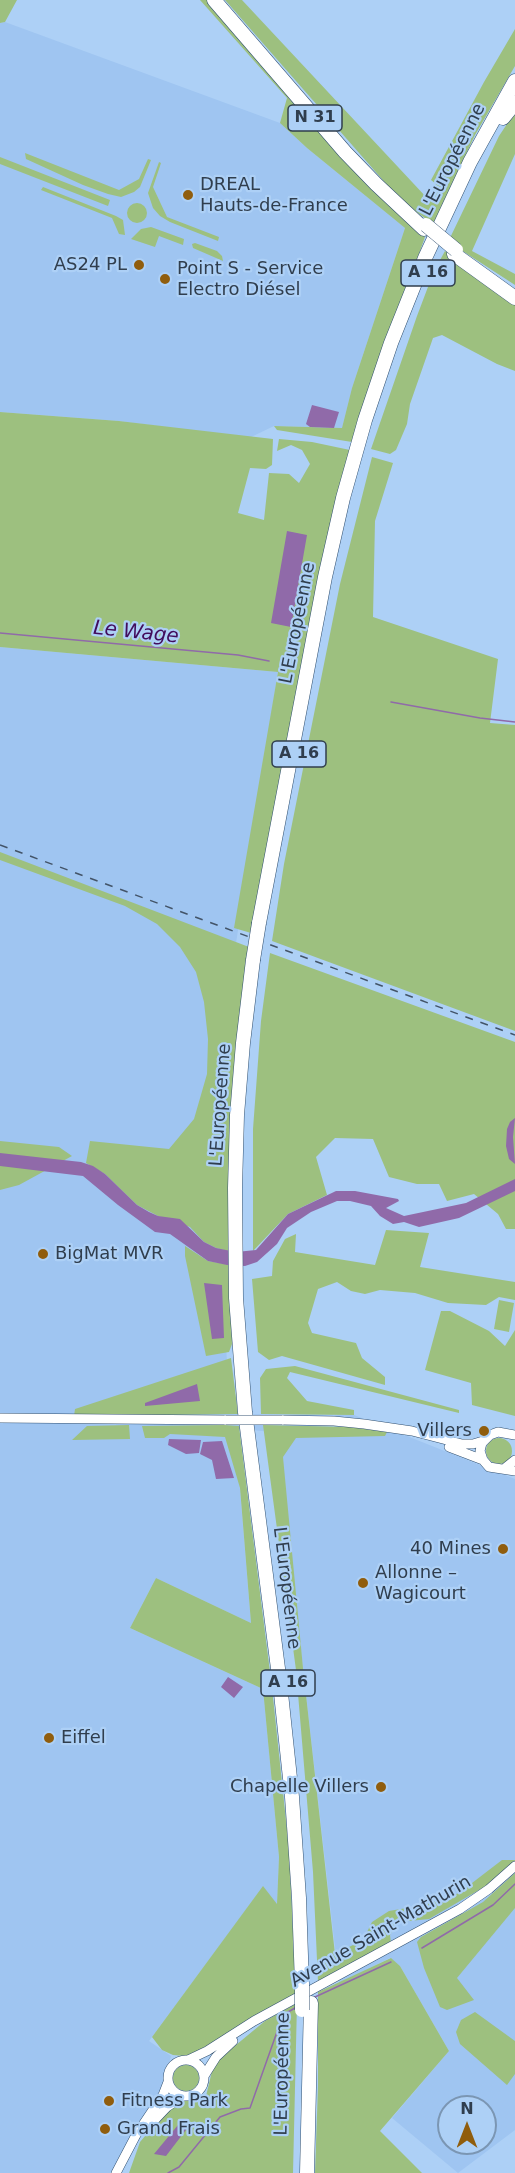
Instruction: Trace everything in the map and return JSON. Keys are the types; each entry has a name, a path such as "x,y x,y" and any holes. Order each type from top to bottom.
{"highway":[{"name":"N 31","path":"214,0 345,152 376,184 455,252 515,297"},
{"name":"N 31","path":"219,0 355,157 425,227"},
{"name":"L'Européenne","path":"307,2173 307,1884 300,1788 256,1433 240,1278 239,1240 257,962 325,577 349,475 365,420 391,343 425,258 465,173 515,81"},
{"name":"L'Européenne","path":"263,926 331,590 368,441 394,359 425,279 463,195 515,97"},
{"path":"503,118 515,103"},
{"name":"N 31","path":"455,252 515,291"},
{"name":"L'Européenne","path":"299,2173 307,2007"}],"street":[{"path":"0,1418 340,1422 419,1432 456,1444 470,1445 483,1441 494,1433 513,1437"},
{"path":"0,1424 136,1421"},
{"path":"387,1428 471,1454 492,1468 510,1470 515,1460"},
{"path":"483,1441 480,1449 483,1460"},
{"name":"Avenue Saint-Mathurin","path":"188,2060 464,1906 515,1866"},
{"name":"Avenue Saint-Mathurin","path":"204,2076 210,2064 224,2048 289,2003"},
{"path":"117,2171 136,2135 163,2095 172,2065 188,2060 199,2065 204,2076 203,2085 192,2096 183,2096 173,2092 168,2082"},
{"path":"117,2171 158,2115 183,2096"}],"shaded area":[{"path":"5,22 280,123 405,228 352,388 342,428 274,426 249,438 119,421 0,412 0,23"},
{"path":"312,405 339,412 334,428 310,427 306,424"},
{"path":"287,531 307,535 291,627 271,623"},
{"path":"0,647 278,672 234,956 226,1345 230,1414 354,1415 515,1479 515,2130 497,2144 497,2095 437,2095 437,2155 482,2155 458,2173 392,2118 449,2051 400,1966 390,1958 339,1983 276,1432 235,1429 251,1623 156,1578 130,1628 263,1689 279,1857 277,1905 263,1887 149,2041 171,2056 160,2095 128,2143 112,2173 0,2173"},
{"path":"515,1118 513,1137 515,1164 509,1159 506,1146 507,1129"},
{"path":"0,1153 81,1162 93,1166 105,1174 137,1205 158,1216 180,1219 204,1242 216,1248 236,1252 256,1250 288,1214 336,1191 355,1191 398,1199 399,1201 386,1208 404,1216 466,1203 515,1179 515,1191 459,1218 419,1227 404,1222 393,1224 380,1216 371,1206 350,1201 337,1201 311,1212 287,1228 277,1244 257,1262 245,1266 227,1265 208,1261 170,1234 155,1232 83,1176 0,1166"},
{"path":"204,1283 222,1285 224,1338 212,1339"},
{"path":"197,1384 200,1401 145,1406 145,1403"},
{"path":"169,1439 201,1440 199,1453 186,1454 168,1445"},
{"path":"222,1441 234,1478 216,1479 212,1460 200,1454 203,1442"},
{"path":"228,1677 243,1687 234,1698 221,1687"},
{"path":"192,2122 166,2156 154,2154 178,2125"}],"green space":[{"path":"0,0 17,0 5,22 0,23"},
{"path":"200,0 208,0 425,237 352,442 277,430 274,426 342,428 352,388 405,228 280,123 287,98"},
{"path":"225,0 242,0 427,198 436,184 431,180 515,29 515,66 475,135 433,224 407,205 388,186"},
{"path":"515,112 515,154 472,251 515,274 515,285 449,240 499,136"},
{"path":"25,153 119,190 139,179 148,159 151,160 140,187 121,197 83,185 26,159"},
{"path":"0,157 110,200 108,206 0,164"},
{"path":"159,162 161,163 153,187 167,217 219,237 218,241 170,222 153,208 148,193"},
{"path":"43,187 123,220 125,235 119,234 112,218 41,190"},
{"path":"137,203 144,206 147,213 144,220 137,223 130,220 127,213 130,206"},
{"path":"151,227 184,239 183,245 159,236 155,247 131,239 141,229"},
{"path":"192,244 217,251 223,261 193,248"},
{"path":"445,251 515,303 515,371 442,335 433,338 410,404 407,424 396,450 390,454 371,449 417,316 434,271"},
{"path":"0,412 119,421 273,439 272,465 266,469 250,468 238,513 264,520 269,473 289,474 299,483 310,464 302,450 291,445 277,451 279,439 312,442 350,450 251,933 234,928 278,672 0,647"},
{"path":"372,457 393,463 375,521 373,617 498,659 490,723 515,725 515,1031 272,941 284,864 340,584"},
{"path":"0,852 249,947 229,1186 228,1251 204,1242 190,1227 158,1216 137,1205 105,1174 86,1163 90,1141 169,1149 194,1119 207,1074 208,1039 204,1002 196,972 180,947 157,924 125,906 0,860"},
{"path":"270,953 515,1042 515,1229 506,1229 498,1214 474,1194 447,1201 439,1184 417,1184 389,1177 373,1139 335,1138 316,1157 327,1195 288,1214 253,1251 253,1129 261,1021"},
{"path":"0,1141 59,1147 72,1156 19,1185 0,1190"},
{"path":"386,1230 429,1233 420,1267 515,1282 515,1300 499,1297 486,1305 448,1303 415,1293 380,1290 365,1294 351,1291 337,1282 318,1289 308,1323 312,1333 356,1343 362,1358 385,1377 385,1385 282,1356 269,1360 258,1352 252,1279 272,1276 273,1261 285,1239 296,1234 295,1252 375,1265"},
{"path":"185,1246 208,1261 231,1265 232,1344 229,1352 206,1356 185,1256"},
{"path":"499,1300 514,1303 509,1332 494,1329"},
{"path":"441,1311 450,1311 489,1331 505,1346 515,1330 515,1416 472,1405 471,1383 425,1370"},
{"path":"231,1358 238,1414 74,1416 75,1409"},
{"path":"295,1366 459,1410 459,1413 290,1372 287,1378 307,1401 354,1410 354,1415 261,1414 260,1378 266,1369"},
{"path":"129,1425 130,1439 72,1440 87,1426"},
{"path":"263,1425 350,1427 387,1432 385,1436 296,1438 283,1457 303,1668 335,1954 363,1940 372,1922 389,1911 424,1905 459,1893 502,1860 515,1860 486,1886 429,1919 399,1922 390,1935 391,1943 318,1982 313,1872 296,1670"},
{"path":"142,1426 239,1426 272,1688 289,1849 296,1994 197,2054 184,2056 173,2055 162,2050 152,2037 263,1886 277,1904 279,1857 263,1689 130,1628 156,1578 251,1623 240,1488 225,1437 170,1434 164,1438 145,1438"},
{"path":"499,1438 508,1442 512,1451 508,1460 499,1464 490,1460 486,1451 490,1442"},
{"path":"515,1873 515,1908 457,1978 474,2000 447,2010 440,2007 424,1968 417,1942 421,1937 483,1902"},
{"path":"391,1958 400,1966 449,2051 380,2131 422,2173 315,2173 318,1992"},
{"path":"297,2003 293,2173 129,2173 140,2142 168,2109 180,2101 189,2099 200,2101 206,2096 213,2067 219,2059 265,2021"},
{"path":"475,2012 515,2041 515,2074 507,2085 460,2044 456,2032 461,2020"},
{"path":"186,2065 195,2069 199,2078 195,2087 186,2091 177,2087 173,2078 177,2069"}],"waterway":[{"name":"Le Wage","path":"0,633 238,655 269,661"},
{"name":"Le Wage","path":"391,702 515,722"},
{"path":"422,1948 493,1905 515,1884"},
{"path":"315,1997 391,1962"},
{"path":"168,2173 179,2167 220,2117 250,2108 283,2015 295,2008"}],"railway":[{"path":"0,845 515,1035"}],"place":[{"name":"DREAL Hauts-de-France","path":"188,195"},
{"name":"AS24 PL","path":"139,265"},
{"name":"Point S - Service Electro Diésel","path":"165,279"},
{"name":"BigMat MVR","path":"43,1254"},
{"name":"Villers","path":"484,1431"},
{"name":"40 Mines","path":"503,1549"},
{"name":"Allonne – Wagicourt","path":"363,1583"},
{"name":"Eiffel","path":"49,1738"},
{"name":"Chapelle Villers","path":"381,1787"},
{"name":"Fitness Park","path":"109,2101"},
{"name":"Grand Frais","path":"105,2129"}]}
